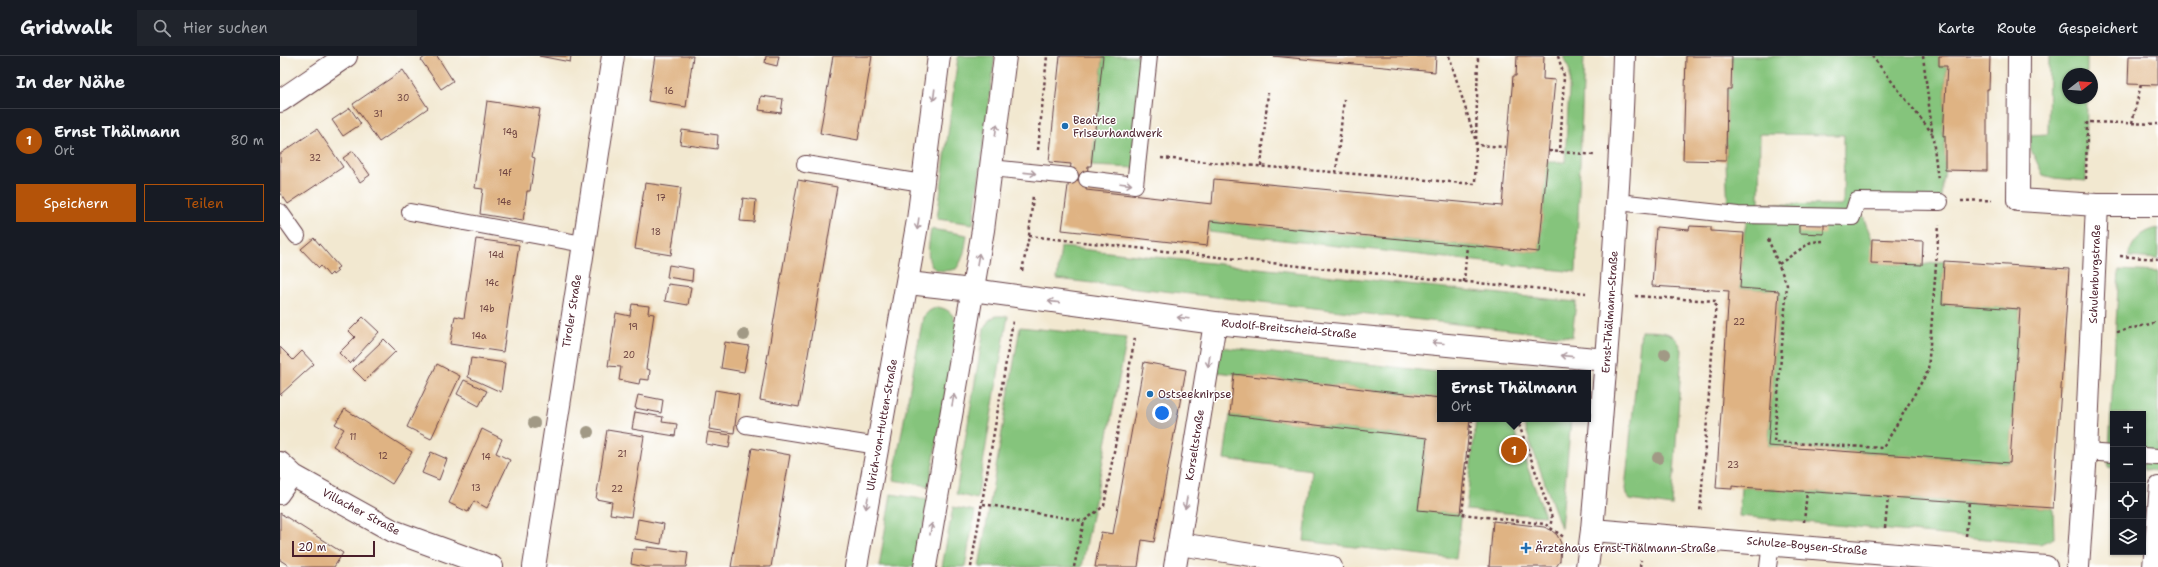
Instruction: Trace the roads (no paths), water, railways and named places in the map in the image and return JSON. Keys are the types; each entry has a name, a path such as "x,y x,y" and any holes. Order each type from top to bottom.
{"street":[{"path":"280,101 346,56"},
{"name":"Tiroler Straße","path":"534,567 613,56"},
{"name":"Ulrich-von-Hutten-Straße","path":"856,567 908,283 938,56"},
{"path":"925,567 972,290 984,230 1005,56"},
{"name":"Ernst-Thälmann-Straße","path":"1587,567 1592,530 1618,202 1624,56"},
{"path":"2019,56 2018,200 2097,205 2158,205"},
{"name":"Schulenburgstraße","path":"2078,567 2086,452 2097,205"},
{"path":"908,283 972,290"},
{"name":"Rudolf-Breitscheid-Straße","path":"972,290 1216,323 1606,360"},
{"name":"Korseltstraße","path":"1175,567 1216,323"},
{"name":"Villacher Straße","path":"287,469 393,531 492,567"},
{"name":"Schulze-Boysen-Straße","path":"1592,530 1771,543 2046,567"},
{"path":"1179,544 1331,567"}],"lane":[{"path":"1087,179 1135,185 1149,56"},
{"path":"805,164 922,183"},
{"path":"992,168 1035,174 1070,176"},
{"path":"1618,202 1738,215 1852,217 1857,201 1940,202"},
{"path":"280,212 297,236"},
{"path":"410,212 583,244"},
{"path":"746,425 878,446"},
{"path":"2086,452 2110,454"},
{"path":"2146,456 2158,457"},
{"path":"280,496 287,469"},
{"path":"2151,567 2158,485"},
{"path":"1768,567 1771,543"}],"place":[{"name":"Beatrice Friseurhandwerk","path":"1065,126"},
{"name":"Ostseeknirpse","path":"1150,394"},
{"name":"Ernst Thälmann","path":"1514,450"},
{"name":"Ärztehaus Ernst-Thälmann-Straße","path":"1526,548"}]}
